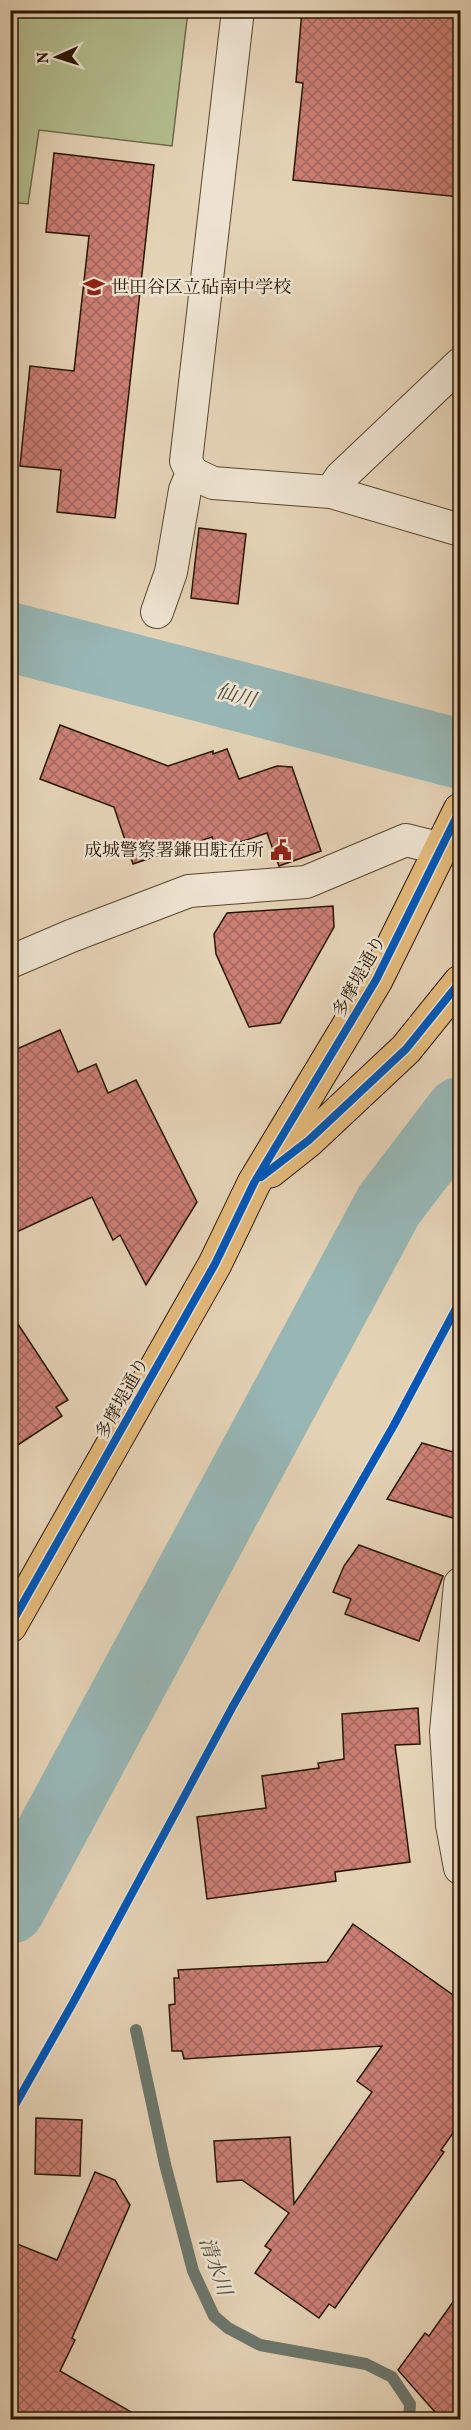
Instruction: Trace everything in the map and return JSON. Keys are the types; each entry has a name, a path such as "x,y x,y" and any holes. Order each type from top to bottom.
{"main road":[{"name":"多摩堤通り","path":"10,1626 215,1264 254,1183 376,980 460,810"},
{"name":"多摩堤通り","path":"254,1183 309,1140 406,1049 460,982"}],"street":[{"path":"238,10 186,461 192,473 213,483 331,492 460,530"},
{"path":"331,492 341,477 460,364"},
{"path":"157,612 171,572 184,489 192,473"},
{"path":"10,962 189,891 306,882 406,840 442,849"},
{"path":"460,1584 446,1731 460,1868"}],"green space":[{"path":"11,10 188,11 172,146 39,130 28,204 11,202"}],"building":[{"path":"302,10 460,10 460,197 293,180 303,83 296,82"},
{"path":"54,153 154,165 115,518 57,512 61,470 20,466 30,366 74,371 89,236 46,232"},
{"path":"199,528 246,534 238,604 191,598"},
{"path":"60,725 168,766 213,751 213,754 227,749 239,779 277,766 292,767 321,851 279,866 267,833 216,850 212,837 133,864 114,807 40,779"},
{"path":"333,906 334,927 280,1023 249,1027 216,954 214,934 227,913"},
{"path":"60,1030 78,1072 96,1064 108,1093 136,1080 197,1202 146,1285 120,1235 113,1240 92,1197 10,1235 10,1052"},
{"path":"10,1312 68,1400 56,1407 62,1416 10,1450"},
{"path":"422,1443 460,1454 460,1491 453,1518 387,1499"},
{"path":"359,1545 443,1576 419,1641 345,1614 351,1599 333,1592 344,1566"},
{"path":"418,1708 420,1744 395,1745 410,1862 335,1872 336,1881 207,1899 197,1817 266,1808 262,1776 319,1768 318,1763 344,1759 342,1714"},
{"path":"353,1924 460,2000 460,2123 441,2150 444,2152 335,2308 329,2304 319,2318 255,2273 271,2250 265,2246 289,2213 242,2180 217,2182 214,2141 290,2137 294,2204 372,2092 357,2081 382,2046 184,2059 182,2051 172,2051 169,2005 175,2004 174,1978 179,1978 178,1970 327,1962"},
{"path":"36,2118 82,2120 80,2176 35,2174"},
{"path":"95,2172 115,2180 130,2205 60,2371 145,2420 10,2420 10,2241 57,2260"},
{"path":"460,2292 460,2420 442,2420 398,2370 425,2333 429,2336"}],"waterway":[{"name":"仙川","path":"10,637 460,754"},
{"path":"10,1909 389,1205 460,1112"},
{"name":"清水川","path":"136,2030 165,2164 193,2271 214,2316 228,2328 260,2345 366,2364 392,2377 410,2404 409,2420"}],"cycle path":[{"path":"10,1626 215,1264 254,1183 376,980 460,810"},
{"path":"261,1177 309,1140 406,1049 460,982"},
{"path":"10,2114 74,2001 233,1706 394,1425 460,1301"}],"place":[{"name":"世田谷区立砧南中学校","path":"94,287"},
{"name":"成城警察署鎌田駐在所","path":"281,850"}]}
